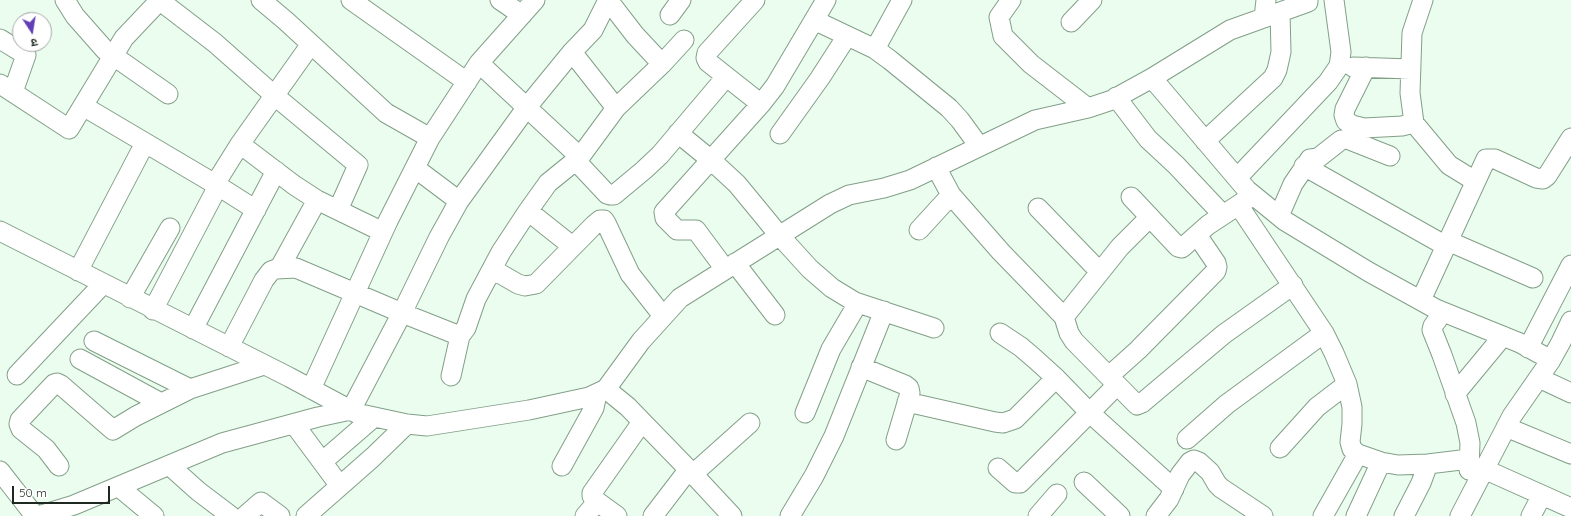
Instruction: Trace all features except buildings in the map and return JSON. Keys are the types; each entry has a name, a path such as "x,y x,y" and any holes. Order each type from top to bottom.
{"street":[{"path":"66,0 75,16 105,50 168,94"},
{"path":"0,38 26,54 6,88 70,129 124,38 160,0 215,43 275,96 358,165 338,210"},
{"path":"351,0 466,82"},
{"path":"500,0 522,16"},
{"path":"311,389 354,293 430,138 479,63 535,0"},
{"path":"38,516 80,510 119,487 222,443 351,410 402,313 439,237 459,201 528,107 572,52 593,30 608,0 635,35 662,64"},
{"path":"756,0 706,56 708,62 761,104"},
{"path":"775,315 696,230 678,230 664,218 663,214 761,104 775,86 826,0"},
{"path":"875,49 902,0"},
{"path":"1011,0 999,17 1003,36 1031,64 1088,108"},
{"path":"1071,22 1092,0"},
{"path":"562,466 594,408 601,391 663,316 680,298 779,235 830,204 849,195 884,188 910,180 1034,120 1088,108 1116,97 1152,78 1230,30 1270,10 1308,2 1308,0"},
{"path":"1237,178 1328,82 1339,66 1341,52 1334,0"},
{"path":"1422,0 1412,34 1410,93 1414,123 1449,165 1475,181"},
{"path":"266,1 386,113 430,138"},
{"path":"1205,141 1273,78 1277,70 1281,52 1270,10"},
{"path":"814,20 875,49 949,108 979,146"},
{"path":"780,134 820,78 847,36"},
{"path":"451,376 460,336 466,328 476,299 501,252 528,211 548,183 578,159 616,108 662,64 684,40"},
{"path":"153,310 216,185 240,144 311,44"},
{"path":"572,52 616,108"},
{"path":"479,63 528,107 578,159 607,194 612,196 660,155 726,77"},
{"path":"1339,66 1411,69"},
{"path":"1366,67 1345,109 1344,115 1346,121 1360,128 1402,126 1414,123"},
{"path":"1152,78 1237,178 1238,205 1324,333 1347,384 1352,407 1350,442 1352,449 1358,454 1381,462 1398,465 1428,464 1469,459"},
{"path":"1116,97 1148,139 1181,170 1238,205 1279,216 1369,272 1443,312 1503,336 1551,360"},
{"path":"83,106 256,210"},
{"path":"678,133 711,160 747,194 779,235 810,269 844,296 858,303 934,328"},
{"path":"1421,300 1485,161 1491,158 1536,178 1543,179 1547,176 1571,138"},
{"path":"1279,216 1293,184 1304,166 1311,158 1319,158 1343,139 1348,139 1390,156"},
{"path":"78,271 145,143"},
{"path":"240,144 276,172 317,200 383,232"},
{"path":"1304,166 1447,244 1532,278"},
{"path":"936,167 952,194 1001,252 1064,317 1069,333 1074,341 1113,380 1134,404 1137,405 1142,403 1224,334 1293,285"},
{"path":"415,168 459,201"},
{"path":"193,329 276,172"},
{"path":"919,230 952,194"},
{"path":"1131,197 1180,248 1238,205"},
{"path":"279,270 317,200"},
{"path":"1038,208 1100,272"},
{"path":"528,211 572,246"},
{"path":"1064,317 1134,231 1150,217"},
{"path":"492,269 518,284 531,286 536,284 572,246 600,220 605,221 630,274 663,316"},
{"path":"130,298 170,228"},
{"path":"0,232 356,413 374,418 427,426 521,411 589,398 601,391"},
{"path":"998,468 1015,483 1020,483 1090,413 1113,380 1138,350 1216,271 1216,263 1197,235"},
{"path":"1528,348 1571,265"},
{"path":"229,348 264,280 271,271 296,268 460,336"},
{"path":"17,375 103,284"},
{"path":"805,413 831,348 858,303"},
{"path":"790,516 814,476 829,447 884,312"},
{"path":"1443,312 1433,326 1432,330 1456,394 1468,433 1470,443 1469,471 1472,491"},
{"path":"1460,516 1512,416 1551,360 1571,321"},
{"path":"1000,333 1021,347 1056,378 1090,413 1174,489"},
{"path":"1187,439 1227,404 1324,333"},
{"path":"1456,394 1503,336"},
{"path":"94,341 190,389"},
{"path":"80,359 161,403"},
{"path":"59,466 46,449 21,429 19,424 20,420 54,384 61,385 112,430 190,389 264,365"},
{"path":"861,367 908,386 910,393 896,440"},
{"path":"907,402 1003,423 1015,419 1056,378"},
{"path":"1539,378 1571,393"},
{"path":"1280,448 1317,407 1347,384"},
{"path":"601,391 642,422 731,515"},
{"path":"322,462 374,418"},
{"path":"617,516 597,502 592,496 594,489 642,422"},
{"path":"653,516 691,472 750,422"},
{"path":"294,424 340,486"},
{"path":"306,516 373,457 407,424"},
{"path":"1506,427 1571,454"},
{"path":"1323,516 1358,454"},
{"path":"1156,516 1169,499 1180,475 1190,462 1197,460 1210,472 1221,488 1263,516"},
{"path":"1356,516 1381,462"},
{"path":"1404,516 1428,464"},
{"path":"169,466 198,491 231,516"},
{"path":"1484,469 1571,508"},
{"path":"0,471 35,516"},
{"path":"1084,482 1120,516"},
{"path":"119,487 154,516"},
{"path":"1038,516 1057,494"},
{"path":"1531,516 1542,495"},
{"path":"245,516 261,502 280,516"},
{"path":"585,516 597,502"}]}
